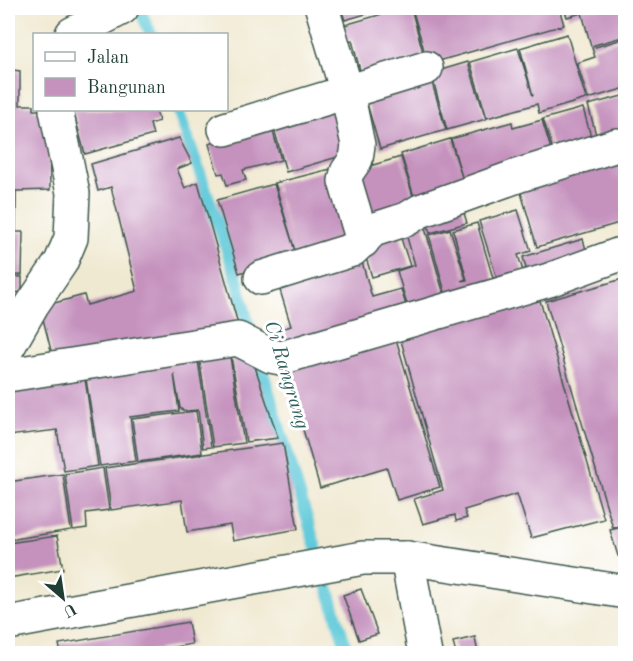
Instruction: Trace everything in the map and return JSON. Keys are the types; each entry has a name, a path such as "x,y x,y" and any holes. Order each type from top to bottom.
{"street":[{"path":"74,33 121,8"},
{"path":"322,8 347,92 358,145 356,159 347,172 345,181 363,241"},
{"path":"225,129 426,68"},
{"path":"8,347 32,305 61,262 71,238 73,194 56,111"},
{"path":"261,278 352,250 373,230 510,178 617,145 626,147"},
{"path":"8,375 238,339 281,358 549,280 626,252"},
{"path":"407,558 425,654"},
{"path":"8,623 350,560 407,558 626,592"}],"building":[{"path":"8,8 13,8 13,70 20,71 20,105 33,105 33,111 49,111 50,190 16,191 16,230 8,230"},
{"path":"341,8 386,8 345,20"},
{"path":"403,8 411,8 424,56 361,74 352,40 345,41 341,26"},
{"path":"412,8 559,8 564,25 428,64"},
{"path":"564,8 626,8 626,36 591,46 582,13 567,17"},
{"path":"567,34 586,99 539,113 537,104 487,118 470,62 518,48 533,96 520,48"},
{"path":"626,38 626,88 588,99 577,63 595,57 592,48"},
{"path":"468,62 486,119 447,130 431,73"},
{"path":"429,73 446,130 380,149 364,93"},
{"path":"626,95 626,139 599,146 588,105"},
{"path":"335,107 348,154 286,172 273,125"},
{"path":"583,108 595,151 557,162 543,119"},
{"path":"73,111 156,111 159,121 150,124 153,135 85,154"},
{"path":"542,120 555,162 416,203 401,154 450,139 462,177 451,139 512,122 513,128"},
{"path":"271,125 281,160 243,170 246,180 227,185 223,173 218,174 209,144"},
{"path":"179,138 192,163 177,169 185,188 198,182 238,324 55,366 40,307 84,295 87,305 137,291 111,187 98,191 91,164"},
{"path":"401,157 417,209 367,224 352,171"},
{"path":"626,157 626,221 537,247 517,179"},
{"path":"335,168 356,239 239,273 217,200 274,184 295,251 275,183"},
{"path":"461,203 467,223 430,233 424,213"},
{"path":"518,210 531,251 518,255 527,284 501,291 479,221"},
{"path":"423,221 445,298 411,318 397,271 415,265 404,227"},
{"path":"477,223 497,292 447,299 429,235 450,229 466,279 461,281 467,280 453,230"},
{"path":"397,226 410,266 372,277 363,248"},
{"path":"8,232 23,232 22,275 8,275"},
{"path":"583,239 589,261 529,279 523,257"},
{"path":"360,255 372,297 401,289 410,319 271,352 266,334 291,326 279,287"},
{"path":"8,277 22,277 22,292 12,293 12,304 8,304"},
{"path":"626,278 626,525 613,528 546,301"},
{"path":"539,297 604,519 531,538 517,494 464,510 467,518 456,521 455,515 423,524 414,499 443,490 400,337"},
{"path":"396,339 440,487 397,500 387,468 320,488 286,371"},
{"path":"229,351 244,443 213,447 199,357"},
{"path":"230,351 250,351 278,438 246,442"},
{"path":"197,354 211,447 203,448 198,410 184,411 180,408 174,374 179,411 130,417 136,461 100,466 85,373"},
{"path":"84,372 98,466 64,471 57,430 8,436 8,381"},
{"path":"196,411 202,453 138,462 132,419"},
{"path":"283,443 298,529 233,541 230,525 187,532 182,500 111,510 105,468"},
{"path":"103,468 109,510 86,513 87,528 73,530 65,474"},
{"path":"63,474 71,530 8,540 8,482"},
{"path":"626,526 626,556 618,556 610,530"},
{"path":"57,536 63,569 8,578 8,543"},
{"path":"361,589 378,634 359,640 343,595"},
{"path":"188,622 192,644 133,654 61,654 59,644"},
{"path":"475,637 478,654 456,654 453,642"}],"waterway":[{"name":"Ci Rangrang","path":"139,8 151,33"},
{"name":"Ci Rangrang","path":"178,111 237,279 252,340"},
{"name":"Ci Rangrang","path":"258,356 348,654"}]}
